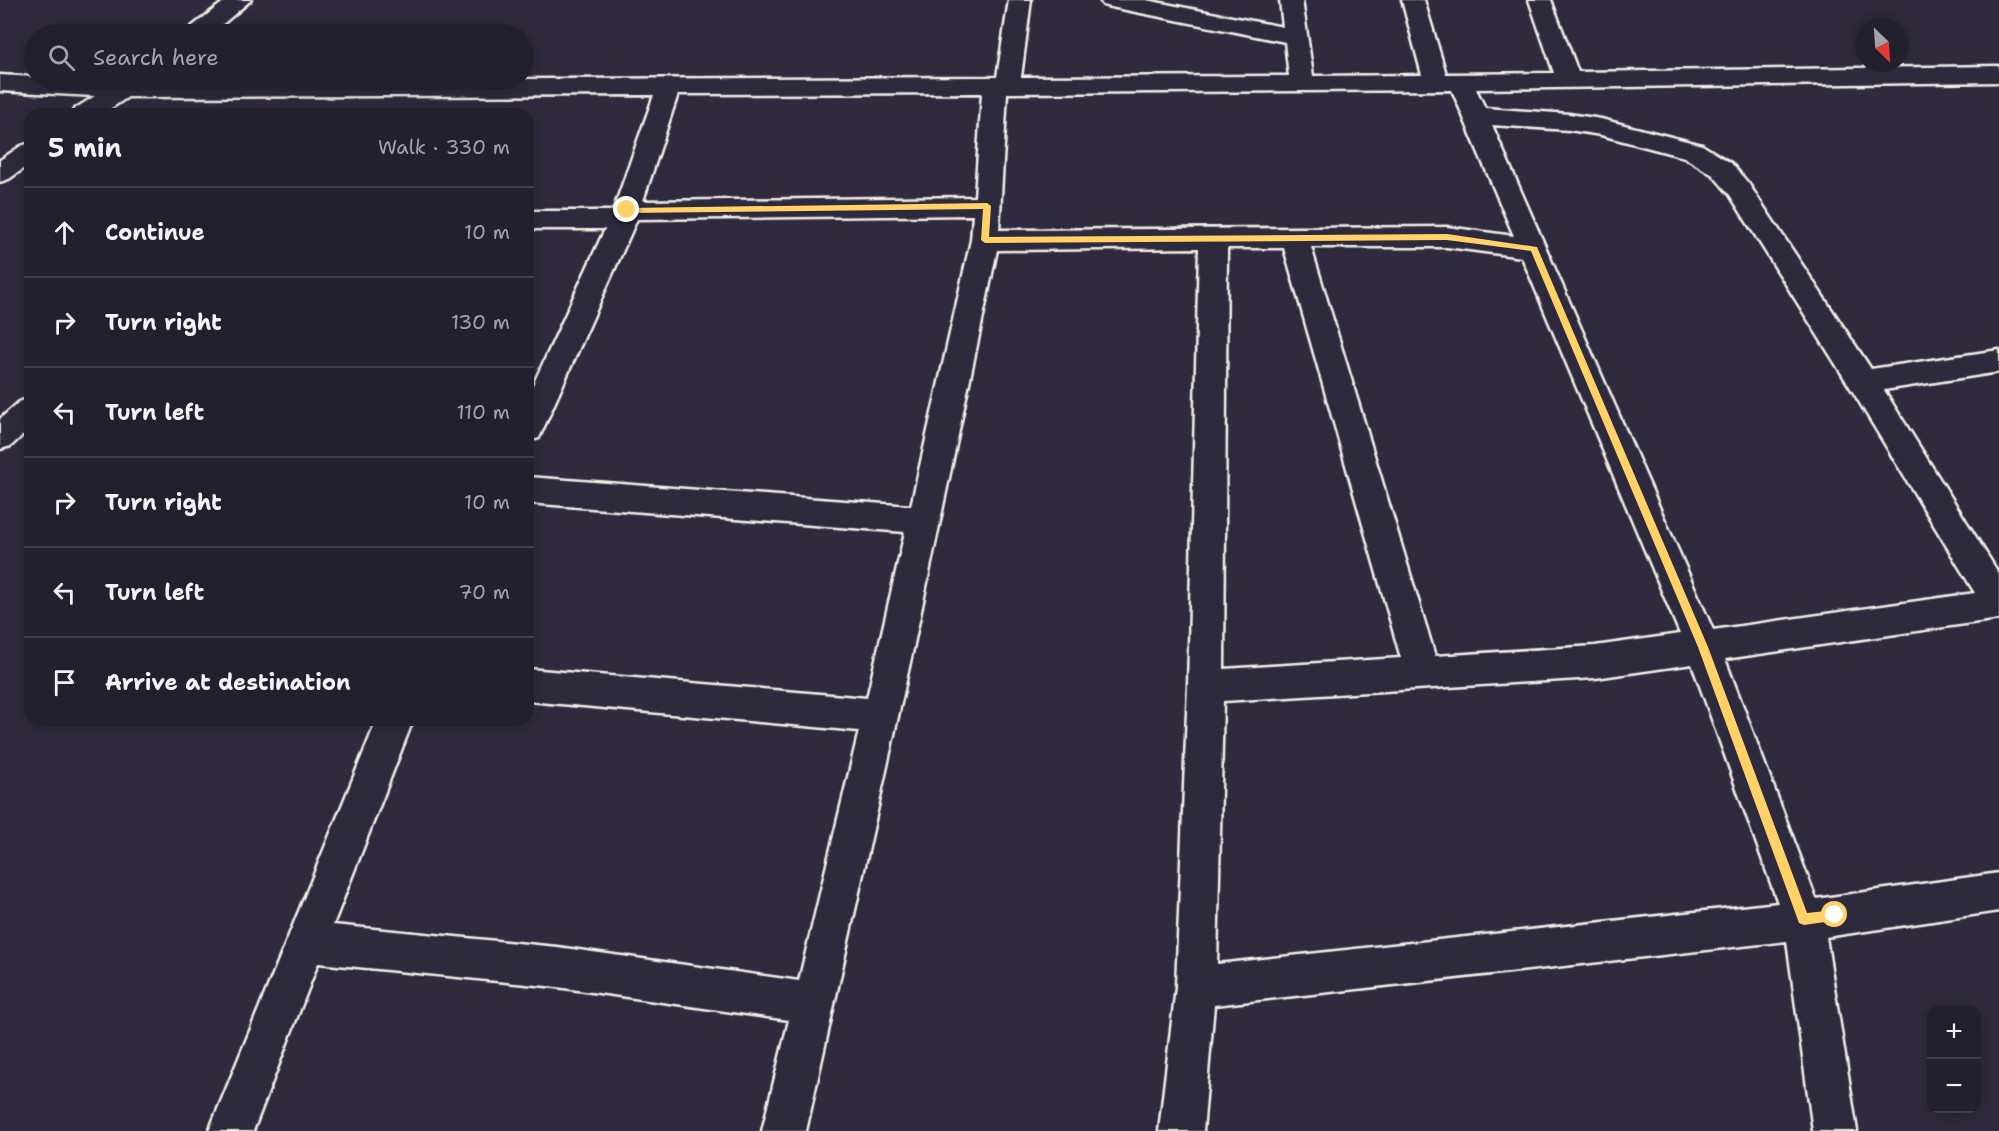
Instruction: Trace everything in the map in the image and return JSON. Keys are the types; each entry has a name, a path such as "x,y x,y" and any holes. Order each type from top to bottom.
{"street":[{"path":"209,24 240,0"},
{"path":"784,1131 880,716 985,240 1002,85 1020,0"},
{"path":"1111,0 1171,6 1296,37"},
{"path":"1291,0 1302,84"},
{"path":"1413,0 1448,82 1476,116 1703,647 1804,919 1835,1131"},
{"path":"1540,0 1569,81"},
{"path":"534,87 1302,84 1999,74"},
{"path":"0,83 24,83"},
{"path":"534,416 625,215 669,86"},
{"path":"95,108 120,90"},
{"path":"274,108 285,90"},
{"path":"1206,686 1595,662 1999,603 1863,382 1739,189 1722,169 1708,158 1693,151 1601,127 1569,122 1476,116"},
{"path":"0,173 24,156"},
{"path":"534,220 625,215 987,206"},
{"path":"985,240 1447,237 1534,249"},
{"path":"1181,1131 1196,987 1206,686 1213,238"},
{"path":"1295,238 1423,673"},
{"path":"1863,382 1999,361"},
{"path":"0,437 24,415"},
{"path":"534,490 924,520"},
{"path":"534,686 880,716"},
{"path":"231,1131 393,726"},
{"path":"1196,987 1804,919 1999,892"},
{"path":"305,942 557,967 814,1003"}],"route":[{"path":"627,210 987,206 985,240 1447,237 1534,249 1703,647 1804,919 1835,915"}]}
